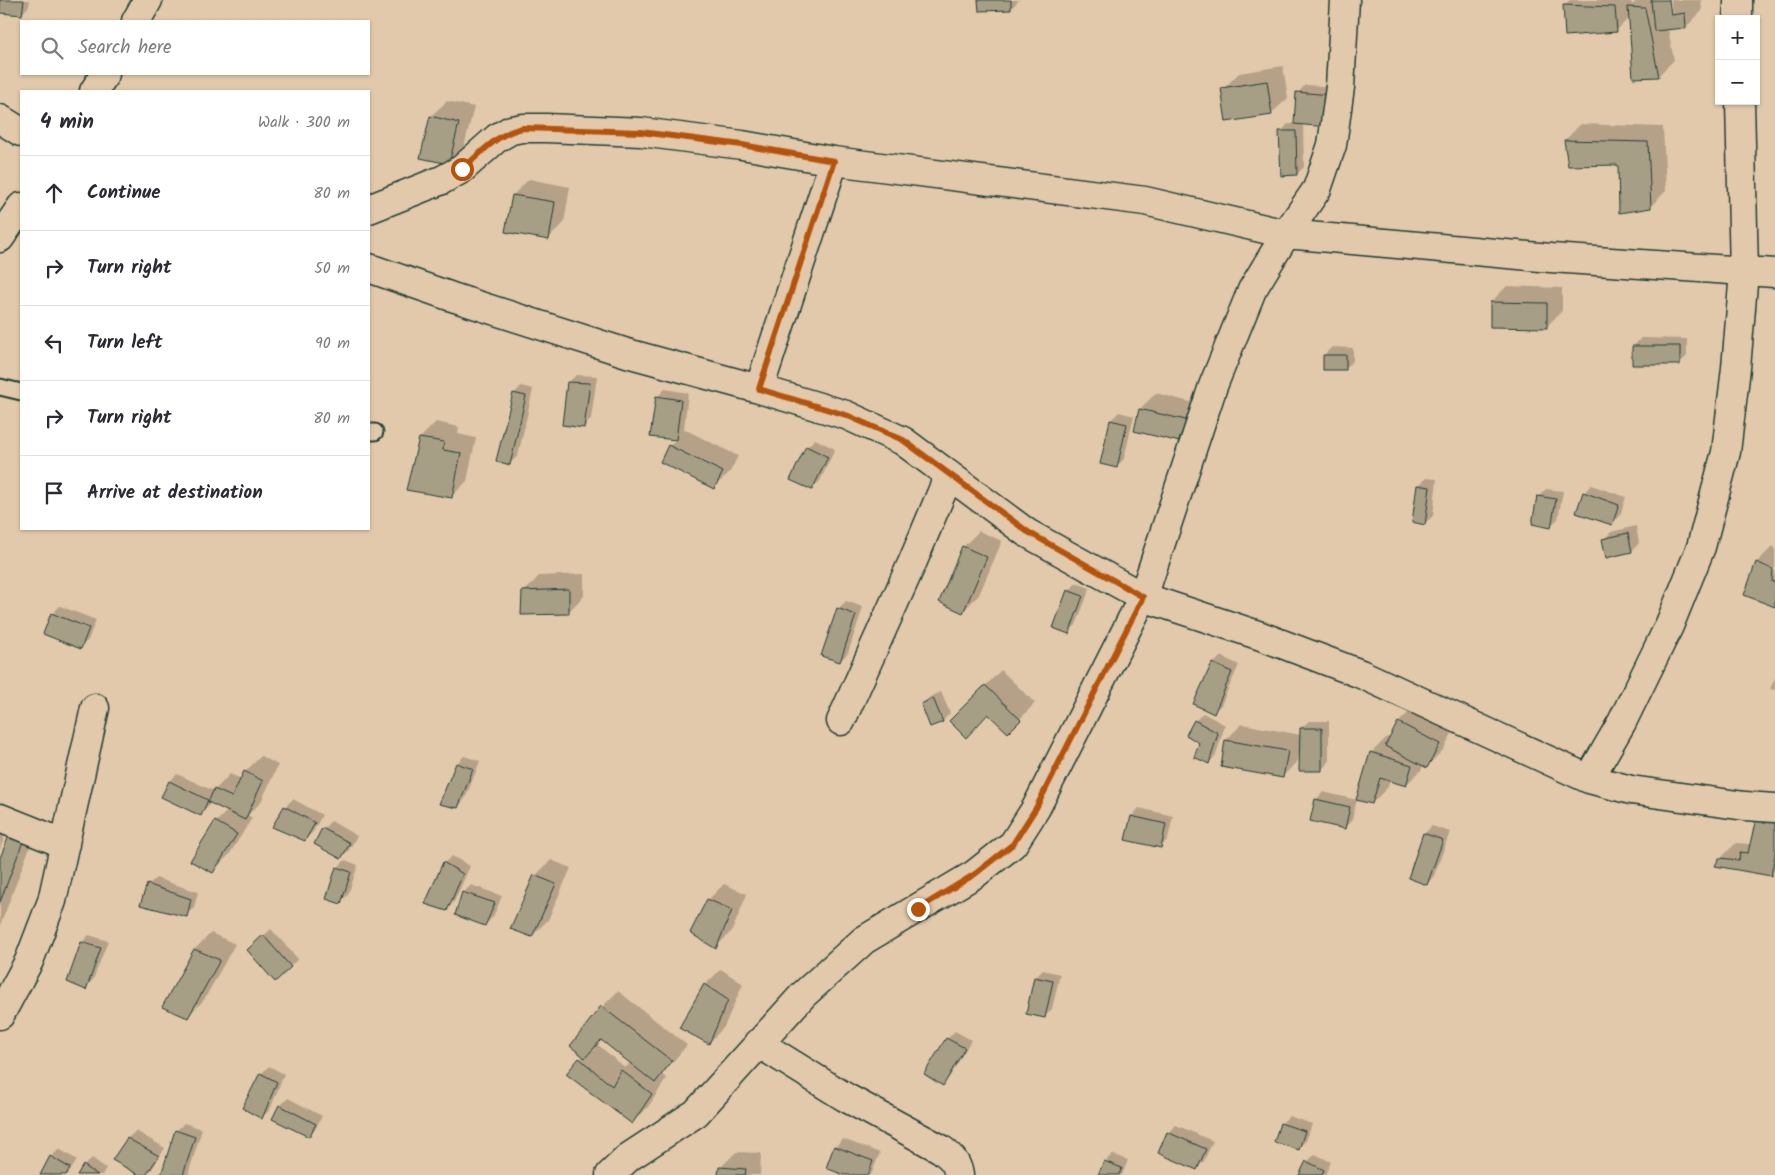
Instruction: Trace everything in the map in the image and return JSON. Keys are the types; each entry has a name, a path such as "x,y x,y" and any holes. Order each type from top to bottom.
{"street":[{"path":"137,20 148,0"},
{"path":"610,1175 630,1157 696,1113 803,995 864,940 975,874 1013,844 1036,808 1143,597 1213,386 1252,290 1286,234 1317,189 1332,146 1340,87 1345,0"},
{"path":"1738,0 1738,15"},
{"path":"95,90 104,75"},
{"path":"1589,779 1622,722 1669,626 1701,548 1726,452 1736,368 1744,272 1740,105"},
{"path":"0,119 20,131"},
{"path":"370,209 442,180 462,169 497,138 511,130 523,128 641,132 742,145 834,161 1145,201 1286,234 1512,254 1775,273"},
{"path":"759,389 834,161"},
{"path":"0,238 20,208"},
{"path":"370,268 452,297 627,353 846,415 903,440 1028,532 1143,597 1261,636 1361,674 1589,779 1631,790 1746,806 1775,808"},
{"path":"841,720 950,475"},
{"path":"0,1015 29,961 52,901 95,708"},
{"path":"0,818 65,844"},
{"path":"758,1043 845,1097 941,1149 958,1166 959,1175"}],"lane":[{"path":"0,387 20,392"}],"building":[{"path":"0,0 24,0 22,15 0,13"},
{"path":"978,0 1011,0 1011,10 979,11"},
{"path":"1651,0 1669,0 1671,15 1685,13 1686,28 1654,31"},
{"path":"1563,5 1615,7 1617,32 1565,36"},
{"path":"1628,7 1645,8 1659,77 1633,78"},
{"path":"1267,81 1272,115 1226,122 1221,88"},
{"path":"1296,92 1331,95 1328,127 1294,124"},
{"path":"430,116 459,123 449,164 420,158"},
{"path":"1279,131 1296,131 1297,175 1281,176"},
{"path":"1564,140 1648,142 1651,208 1619,213 1618,165 1568,166"},
{"path":"512,195 555,202 549,240 505,232"},
{"path":"1490,302 1547,303 1547,328 1490,327"},
{"path":"1632,346 1680,346 1680,365 1632,365"},
{"path":"1323,355 1346,355 1346,370 1323,370"},
{"path":"567,382 590,383 584,428 562,425"},
{"path":"513,393 526,396 510,465 496,461"},
{"path":"656,396 681,400 676,440 650,437"},
{"path":"1139,409 1190,421 1184,443 1134,431"},
{"path":"1110,420 1127,424 1117,468 1100,464"},
{"path":"419,438 444,442 443,450 461,453 452,498 406,490"},
{"path":"668,445 723,472 714,489 660,462"},
{"path":"806,446 828,457 812,490 790,480"},
{"path":"1417,485 1430,487 1425,525 1412,522"},
{"path":"1583,492 1619,505 1612,525 1576,513"},
{"path":"1537,496 1556,499 1551,528 1532,524"},
{"path":"1628,533 1632,552 1606,558 1602,539"},
{"path":"962,546 987,557 963,613 939,602"},
{"path":"1756,562 1773,569 1772,582 1775,582 1775,607 1744,595"},
{"path":"569,589 569,614 521,615 522,591"},
{"path":"1067,590 1083,596 1069,634 1053,628"},
{"path":"837,608 856,615 840,662 821,656"},
{"path":"51,613 89,628 81,649 43,634"},
{"path":"1212,663 1232,672 1214,714 1193,704"},
{"path":"985,685 1021,720 1008,733 988,714 966,738 949,721"},
{"path":"933,698 943,722 930,727 921,704"},
{"path":"1194,720 1218,733 1209,764 1194,757 1199,743 1186,735"},
{"path":"1398,722 1440,744 1427,768 1385,746"},
{"path":"1300,728 1322,728 1322,771 1299,771"},
{"path":"1225,740 1288,751 1283,778 1221,767"},
{"path":"1370,752 1412,765 1406,786 1380,778 1372,804 1356,800"},
{"path":"456,763 473,769 458,808 439,804"},
{"path":"244,771 263,781 245,820 208,802 214,789 232,797"},
{"path":"169,781 208,800 201,816 161,797"},
{"path":"1315,799 1350,807 1345,829 1310,821"},
{"path":"284,806 315,823 305,841 272,827"},
{"path":"1131,816 1166,824 1161,848 1125,840"},
{"path":"1756,818 1775,822 1775,854 1771,876 1715,866 1719,858 1739,860 1740,852 1748,853"},
{"path":"215,821 237,834 213,873 190,861"},
{"path":"322,828 350,843 341,859 314,844"},
{"path":"10,833 24,839 0,902 0,858"},
{"path":"1423,833 1443,840 1427,885 1408,878"},
{"path":"443,862 463,874 447,911 425,904"},
{"path":"336,867 351,872 341,904 326,899"},
{"path":"534,875 556,884 532,937 510,929"},
{"path":"147,884 191,899 187,917 140,905"},
{"path":"462,892 495,903 485,926 455,915"},
{"path":"707,899 732,910 716,949 690,933"},
{"path":"263,935 291,967 275,982 247,950"},
{"path":"81,942 101,948 86,990 67,982"},
{"path":"194,949 220,960 188,1018 162,1007"},
{"path":"1034,977 1053,981 1045,1018 1026,1014"},
{"path":"704,984 728,1000 709,1044 679,1028"},
{"path":"601,1006 672,1061 655,1083 601,1040 585,1058 570,1046"},
{"path":"946,1038 965,1048 943,1086 924,1074"},
{"path":"579,1058 612,1086 621,1070 652,1094 632,1124 566,1074"},
{"path":"260,1073 277,1082 262,1119 242,1108"},
{"path":"279,1105 316,1124 309,1137 272,1119"},
{"path":"1280,1123 1305,1131 1299,1150 1274,1142"},
{"path":"175,1130 195,1137 183,1175 161,1175"},
{"path":"1167,1132 1206,1149 1197,1170 1158,1153"},
{"path":"127,1138 159,1156 146,1175 139,1175 112,1160"},
{"path":"834,1146 873,1161 868,1175 844,1175 826,1168"},
{"path":"50,1156 70,1168 66,1175 40,1175"},
{"path":"1104,1161 1122,1168 1119,1175 1098,1175"},
{"path":"1306,1161 1324,1170 1322,1175 1299,1175"},
{"path":"83,1165 98,1175 77,1175"},
{"path":"719,1167 746,1169 745,1175 718,1175"}],"route":[{"path":"462,169 497,138 511,130 523,128 641,132 742,145 834,161 759,389 846,415 903,440 1028,532 1143,597 1036,808 1013,844 975,874 918,909"}]}
